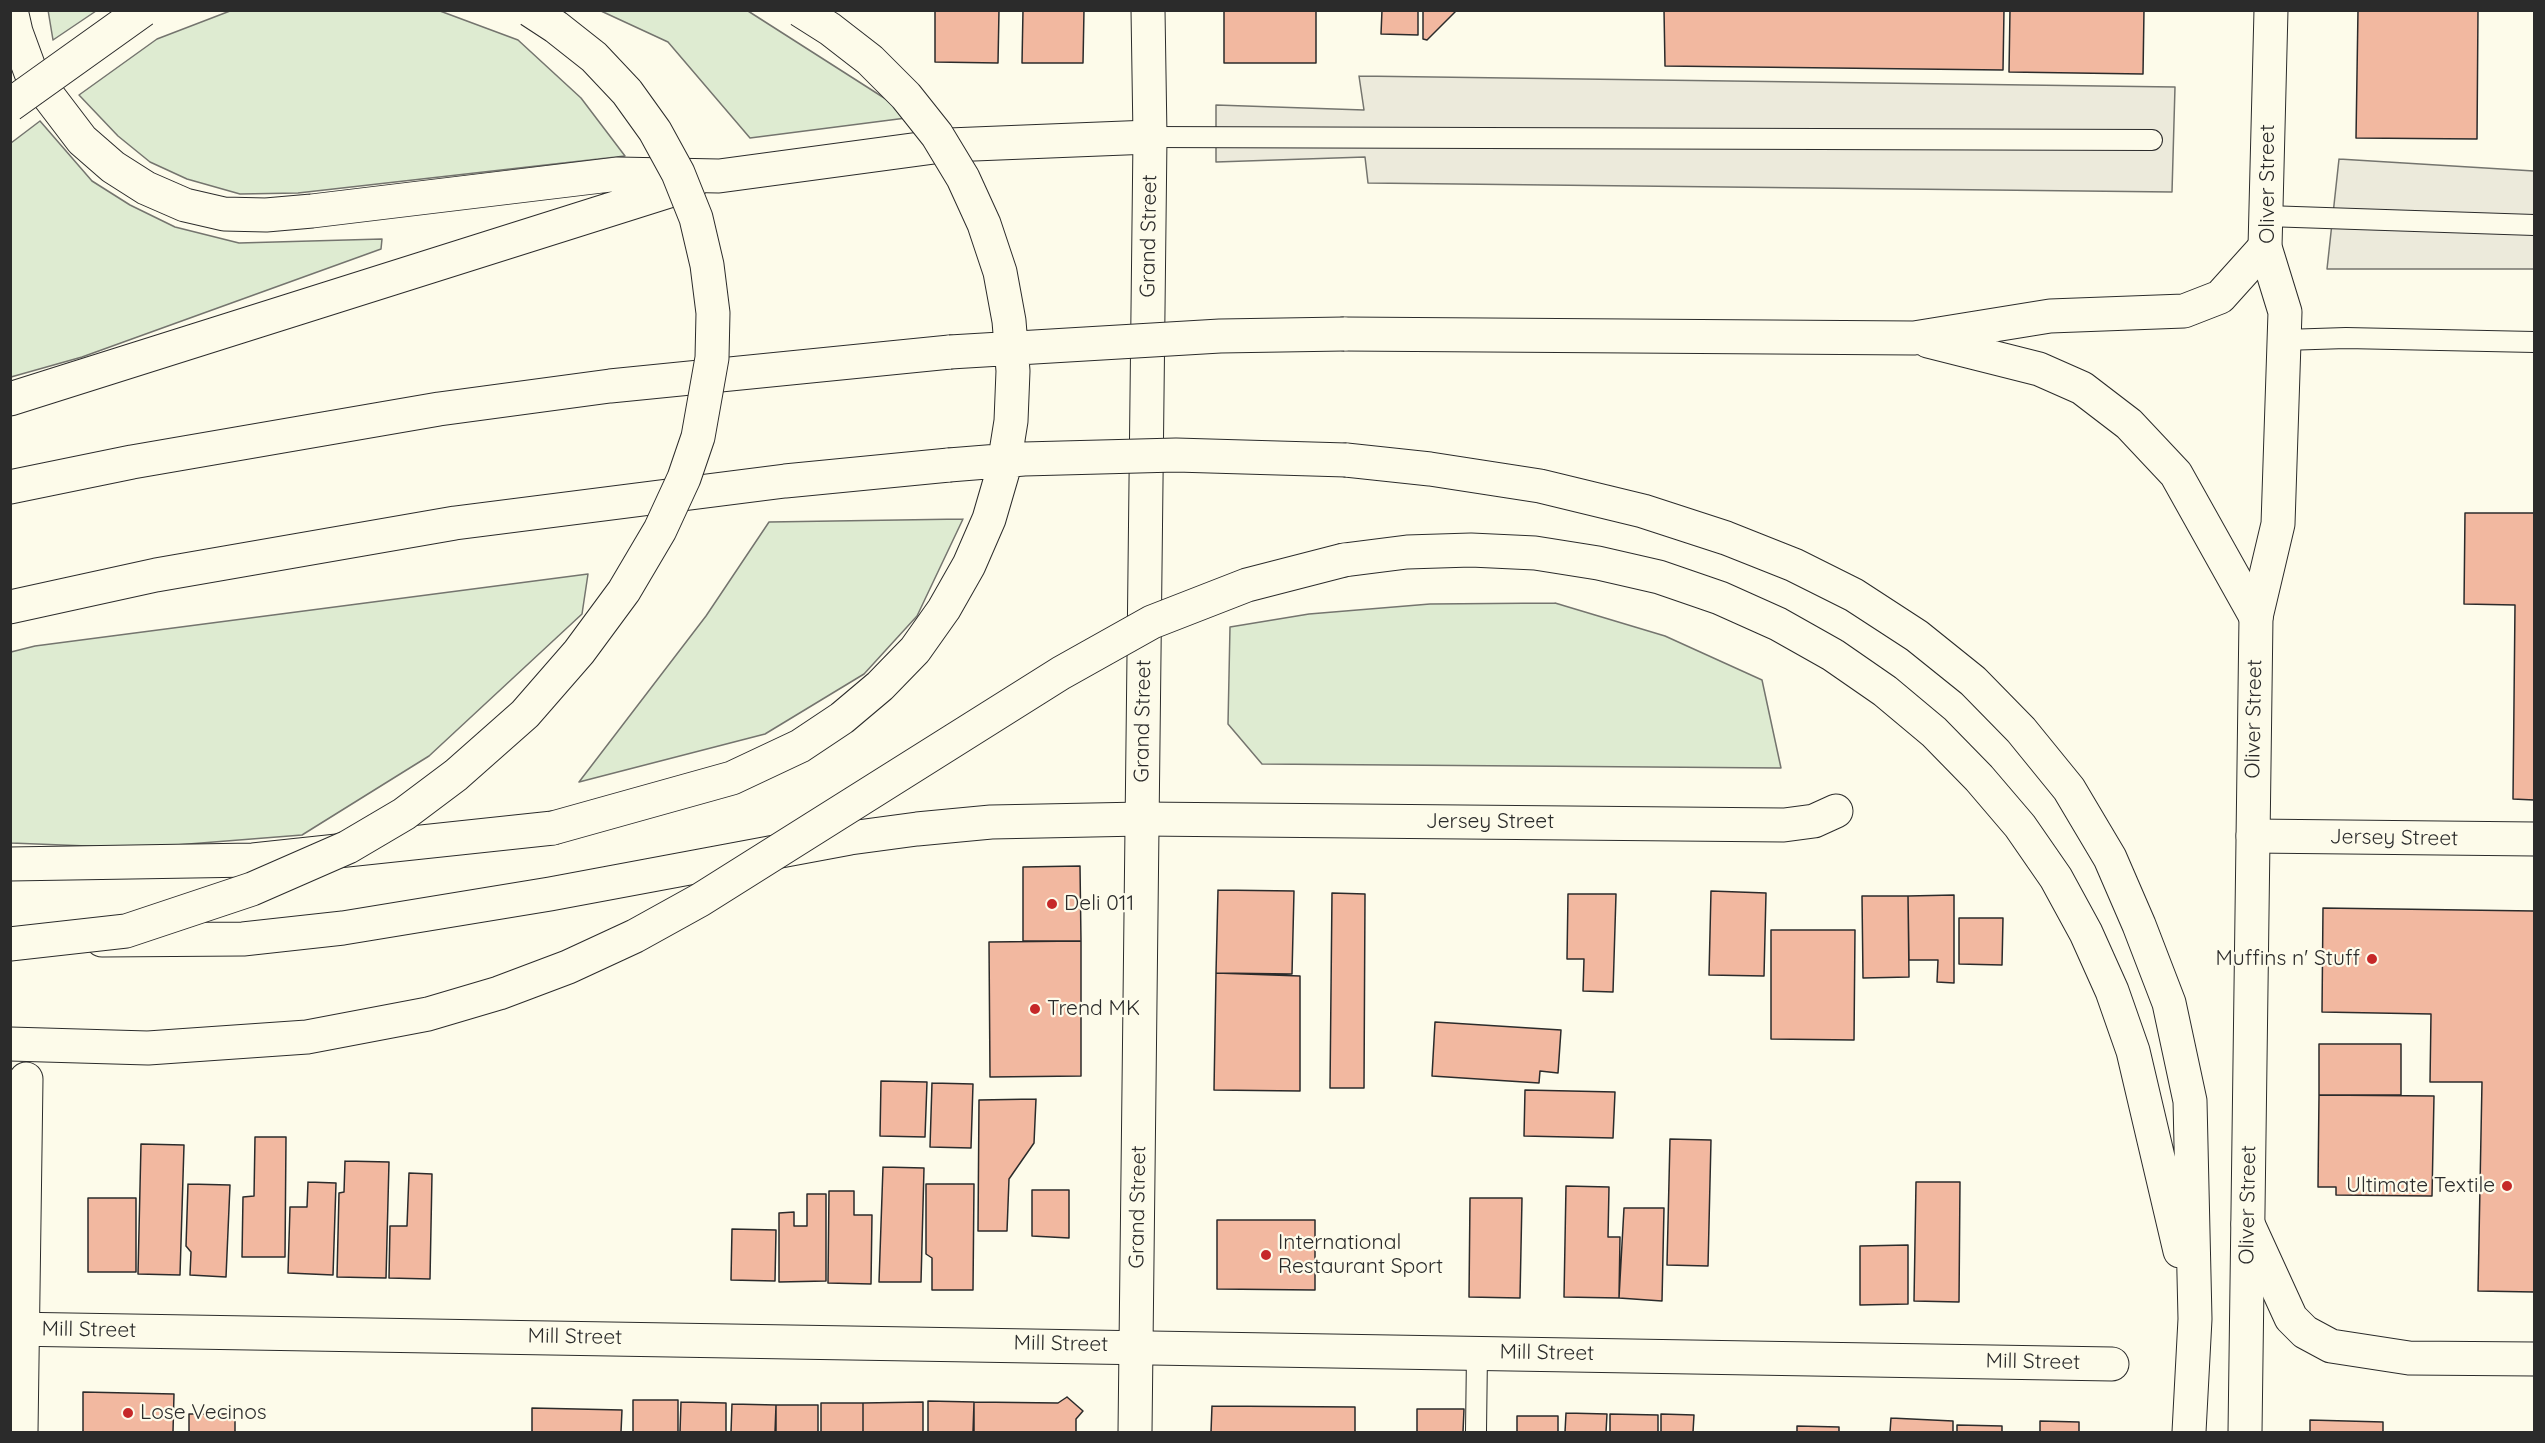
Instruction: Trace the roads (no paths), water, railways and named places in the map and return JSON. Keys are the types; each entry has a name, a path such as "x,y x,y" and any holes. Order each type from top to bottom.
{"main road":[{"path":"11,10 16,32 31,73 82,140 113,167 137,182 185,205 224,214 266,215 618,174 719,176 949,145 1150,136"},
{"path":"10,105 143,10"},
{"path":"10,944 126,931 252,889 348,847 404,814 456,776 525,714 599,626 624,591 660,530 684,478 698,437 712,358 713,313 707,265 696,218 678,173 655,131 627,92 594,57 530,10"},
{"path":"10,864 152,864 253,860 553,828 732,778 800,746 842,718 880,686 915,650 944,609 969,565 989,519 1003,471 1011,421 1013,371 1009,321 1000,272 984,224 963,178 937,135 906,96 870,60 830,29 800,10"},
{"name":"Grand Street","path":"1136,1432 1150,136 1148,10"},
{"name":"Oliver Street","path":"2245,1432 2256,617 2278,524 2285,312 2266,232 2271,10"},
{"path":"10,399 719,176"},
{"path":"10,488 143,460 439,409 610,386 950,351 1209,337 1344,334 1914,338 2050,316 2184,311 2220,297 2266,232"},
{"path":"1914,338 2039,369 2082,388 2129,424 2176,474 2256,617"},
{"path":"10,607 156,575 455,523 773,482 1024,459 1176,455 1346,460 1430,469 1540,486 1643,511 1726,538 1784,561 1854,595 1917,636 1972,681 2021,730 2069,789 2110,858 2169,1004 2190,1101 2195,1319 2189,1432"},
{"path":"10,1044 148,1048 307,1037 428,1014 499,993 578,963 635,936 700,900 1061,673 1152,622 1247,585 1344,560 1407,552 1471,550 1534,554 1587,561 1659,577 1720,598 1796,635 1833,655 1885,691 1934,732 1979,778 2020,826 2056,878 2086,933 2103,972 2133,1051 2195,1319"},
{"name":"Jersey Street","path":"10,936 149,942 243,939 343,928 448,912 850,838 991,822 1142,819 1784,825 1814,821 1836,811"},
{"name":"Jersey Street","path":"2253,836 2535,839"},
{"path":"21,1432 17,1329 26,1079"},
{"path":"2248,1224 2291,1318 2305,1332 2331,1346 2409,1358 2535,1359"},
{"name":"Mill Street","path":"17,1329 2112,1364"}],"lane":[{"path":"1150,136 2152,140"},
{"path":"2266,232 2535,225"},
{"path":"2284,340 2346,338 2535,342"},
{"path":"1476,1432 1477,1352"}],"place":[{"name":"Deli 011","path":"1052,904"},
{"name":"Muffins n' Stuff","path":"2372,959"},
{"name":"Trend MK","path":"1035,1009"},
{"name":"Ultimate Textile","path":"2507,1186"},
{"name":"International Restaurant Sport","path":"1266,1255"},
{"name":"Lose Vecinos","path":"128,1413"}]}
